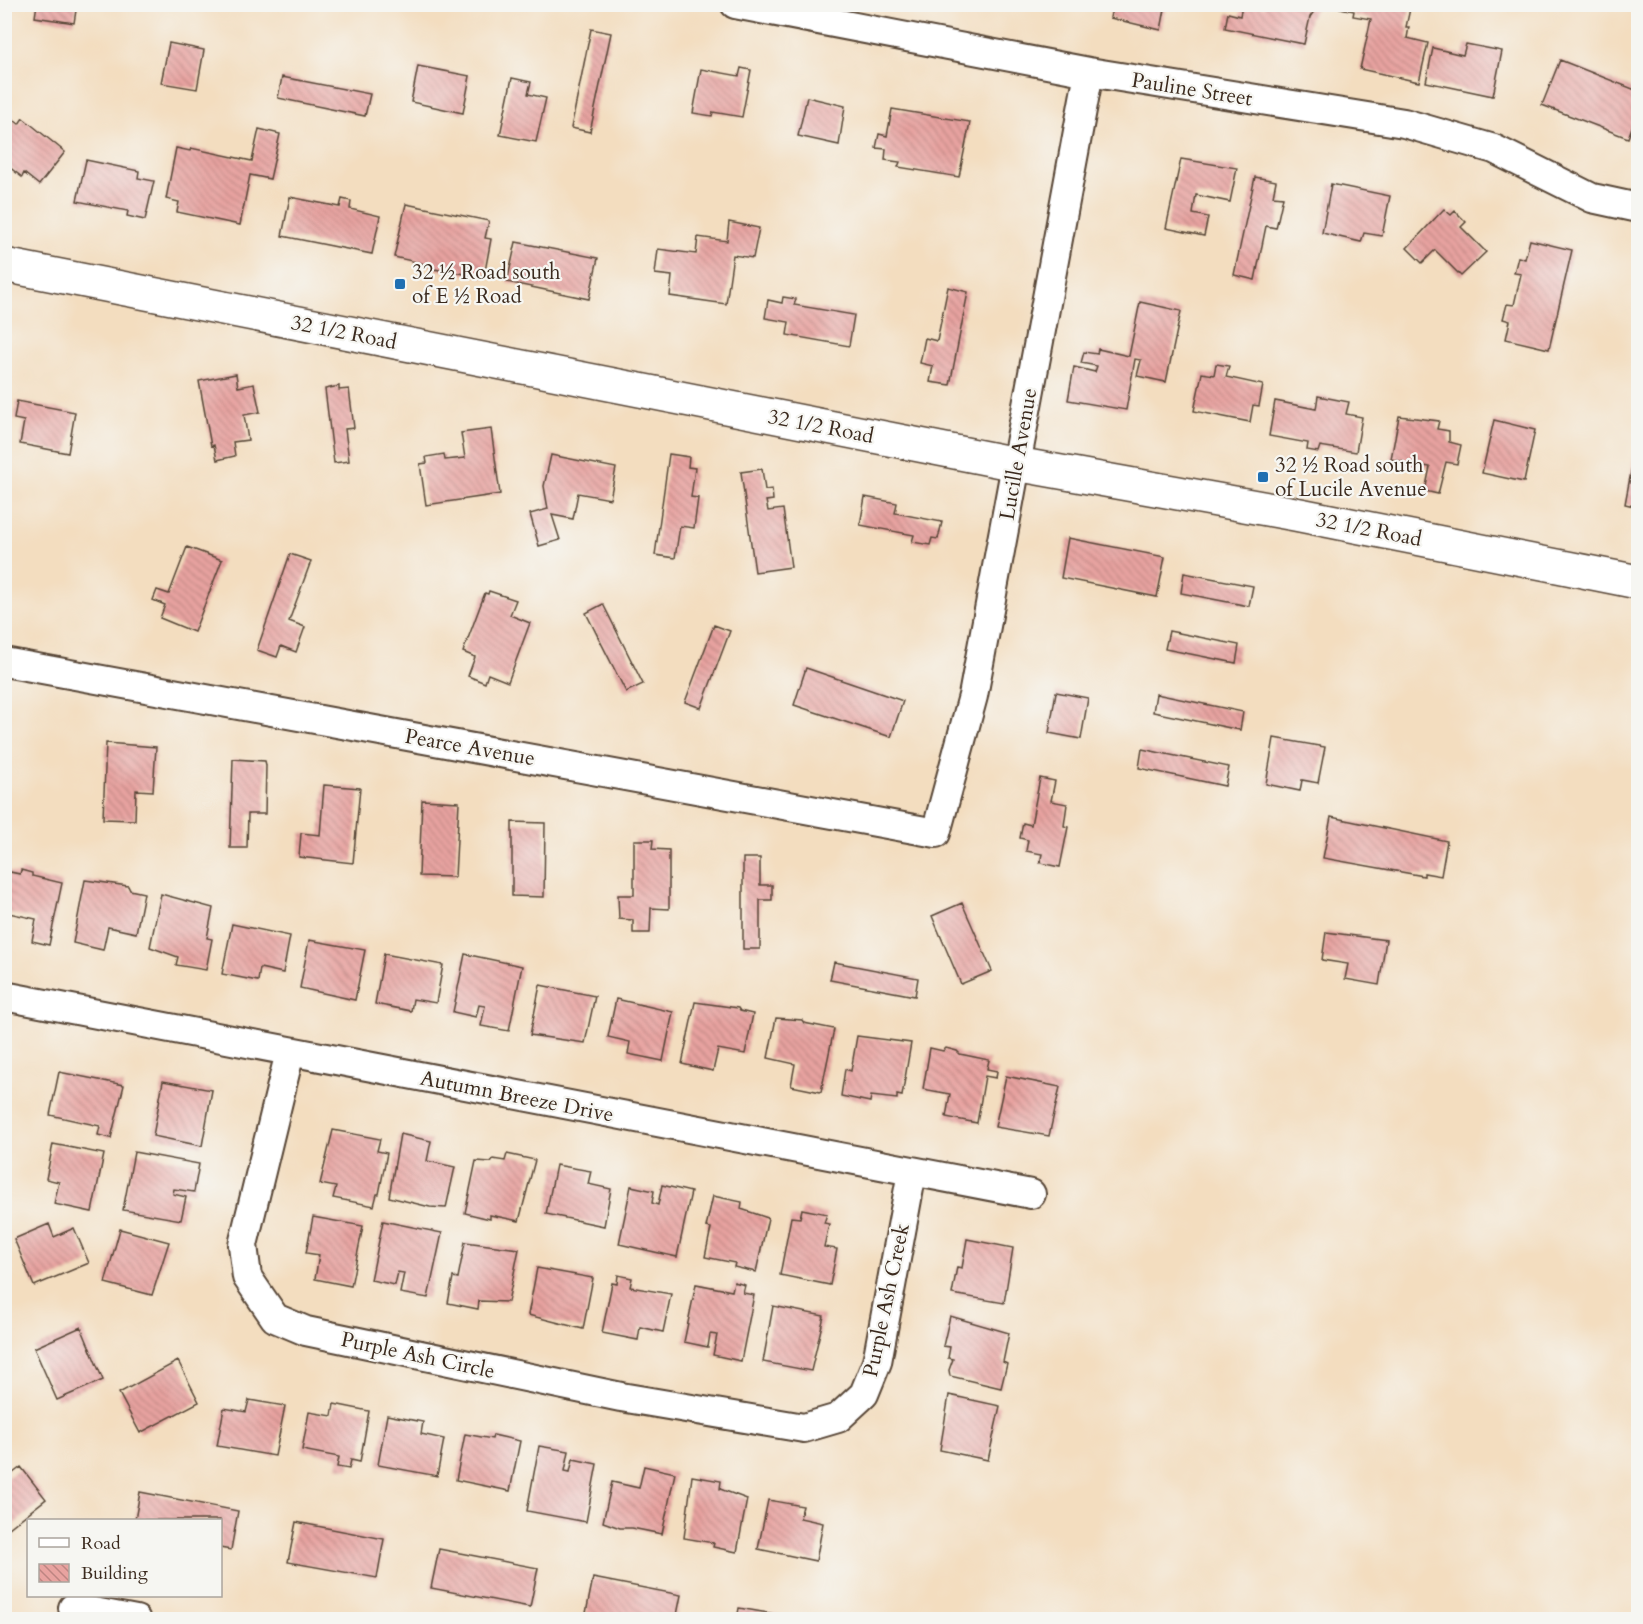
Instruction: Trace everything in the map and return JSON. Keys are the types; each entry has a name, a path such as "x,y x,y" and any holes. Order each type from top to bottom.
{"street":[{"name":"Pauline Street","path":"735,4 1089,72 1404,123 1494,149 1592,198 1638,208"},
{"name":"Lucille Avenue","path":"936,833 974,696 1089,72"},
{"name":"32 1/2 Road","path":"4,265 1016,464 1295,514 1638,582"},
{"name":"Pearce Avenue","path":"4,662 936,833"},
{"name":"Autumn Breeze Drive","path":"5,1000 290,1052 1030,1194"},
{"name":"Purple Ash Circle","path":"290,1052 243,1245 247,1277 275,1318 306,1331 621,1397 804,1428 838,1418"},
{"name":"Purple Ash Creek","path":"838,1418 864,1394 877,1362 912,1172"},
{"path":"74,1608 136,1620"}],"building":[{"path":"37,4 77,4 74,23 35,17"},
{"path":"1113,4 1166,4 1161,30 1110,18"},
{"path":"1242,4 1264,7 1265,4 1319,4 1310,17 1304,44 1225,28 1228,13 1240,16"},
{"path":"1341,4 1411,4 1406,27 1409,27 1407,38 1428,43 1419,82 1360,69 1371,19 1353,16 1354,11 1340,8"},
{"path":"591,29 611,33 590,132 571,128"},
{"path":"169,43 204,50 197,89 161,83"},
{"path":"1466,44 1502,51 1493,96 1426,82 1433,48 1463,55"},
{"path":"1560,60 1638,91 1638,111 1628,138 1542,105"},
{"path":"418,66 470,76 463,113 411,102"},
{"path":"741,68 751,70 742,117 713,112 712,116 693,113 701,69 739,76"},
{"path":"282,77 370,94 365,116 278,98"},
{"path":"512,78 531,82 528,94 546,98 536,142 500,135"},
{"path":"807,97 845,106 839,145 798,136"},
{"path":"892,109 970,122 959,177 898,167 900,162 885,160 886,149 876,148 879,134 887,136"},
{"path":"6,114 19,124 23,118 65,152 39,185 24,173 22,177 4,163"},
{"path":"259,129 280,134 270,179 250,175 240,225 177,212 179,202 166,199 176,148 190,151 191,148 252,161"},
{"path":"1181,159 1237,168 1230,202 1196,195 1193,214 1208,217 1204,236 1166,228"},
{"path":"86,160 139,171 138,178 154,181 145,220 127,216 128,211 77,201"},
{"path":"1255,177 1276,181 1273,196 1283,197 1276,228 1266,226 1255,280 1234,275"},
{"path":"1331,184 1390,196 1382,236 1364,233 1361,242 1322,233"},
{"path":"290,197 340,207 342,199 351,201 350,209 380,216 372,254 282,236"},
{"path":"406,204 489,221 485,238 491,239 484,277 434,269 434,266 394,257"},
{"path":"1444,209 1451,215 1455,211 1466,222 1461,227 1486,252 1461,276 1435,250 1422,263 1407,248"},
{"path":"729,222 759,228 753,258 733,255 726,304 670,296 672,276 655,274 658,249 696,254 698,237 727,241"},
{"path":"1530,240 1572,250 1549,349 1506,339 1510,321 1503,319 1507,304 1514,305 1521,274 1514,273 1518,257 1525,259"},
{"path":"516,242 598,258 589,299 507,282"},
{"path":"948,287 968,292 950,385 930,382 933,366 920,363 925,338 937,341"},
{"path":"783,297 796,299 794,305 854,315 849,346 787,335 789,322 765,318 768,300 782,303"},
{"path":"1140,302 1181,311 1166,382 1137,376 1141,360 1135,359 1126,410 1068,400 1074,367 1095,372 1097,366 1081,363 1084,352 1097,354 1098,349 1129,356"},
{"path":"1216,364 1229,366 1226,377 1263,385 1259,406 1253,405 1250,422 1194,411 1202,373 1214,375"},
{"path":"236,374 238,387 254,384 260,412 244,415 248,440 233,442 235,456 217,460 214,445 211,446 199,381"},
{"path":"339,386 339,390 349,389 354,428 345,429 349,461 334,463 325,389"},
{"path":"1318,396 1349,402 1346,414 1362,417 1356,452 1320,446 1318,452 1307,450 1308,443 1269,436 1275,401 1316,409"},
{"path":"17,401 75,412 68,453 20,444 24,421 14,419"},
{"path":"1399,416 1439,421 1437,429 1449,431 1449,442 1461,445 1457,464 1446,462 1438,494 1425,491 1430,467 1419,465 1418,469 1403,466 1404,462 1391,459"},
{"path":"1494,420 1535,430 1524,482 1482,473"},
{"path":"491,429 500,494 426,505 420,464 427,463 426,457 444,454 445,460 465,458 461,433"},
{"path":"1638,440 1638,507 1625,504"},
{"path":"669,454 689,457 688,467 695,468 691,497 698,498 694,528 680,526 675,558 655,555"},
{"path":"551,455 616,468 610,499 578,493 573,519 552,515 560,540 539,546 530,514 548,509 544,486"},
{"path":"762,469 765,490 772,489 773,500 766,501 768,511 783,509 791,567 755,572 741,472"},
{"path":"865,497 897,503 895,513 942,522 938,539 932,538 930,545 912,542 914,535 860,525"},
{"path":"1068,538 1165,557 1157,597 1061,578"},
{"path":"187,547 222,560 194,632 160,618 165,605 153,600 157,590 169,594"},
{"path":"290,554 311,561 289,621 305,627 296,652 281,646 277,657 257,650"},
{"path":"1184,573 1253,586 1249,606 1181,593"},
{"path":"489,591 516,600 510,615 530,623 508,682 488,674 485,683 468,676 475,657 463,652 485,593 488,594"},
{"path":"603,604 643,684 626,692 586,613"},
{"path":"714,625 730,631 701,708 685,702"},
{"path":"1169,631 1239,645 1236,663 1165,649"},
{"path":"806,668 903,701 891,737 794,705"},
{"path":"1056,692 1088,698 1081,739 1049,733"},
{"path":"1156,694 1243,712 1240,730 1153,712"},
{"path":"1274,738 1325,747 1318,783 1302,780 1300,791 1266,784"},
{"path":"106,743 156,747 153,791 136,790 135,820 103,819"},
{"path":"1142,749 1229,767 1225,786 1139,768"},
{"path":"233,759 265,761 266,765 265,814 248,814 247,848 230,848"},
{"path":"1040,778 1055,781 1051,801 1067,804 1064,826 1068,827 1060,867 1040,863 1042,854 1026,851 1028,840 1020,838 1023,823 1031,825"},
{"path":"324,785 360,788 353,863 299,857 301,833 320,835"},
{"path":"422,800 459,802 455,877 419,876"},
{"path":"1331,817 1447,841 1441,876 1424,873 1424,876 1323,858"},
{"path":"512,822 545,823 544,897 512,896"},
{"path":"634,840 653,840 652,849 669,850 669,909 651,908 650,933 633,933 633,920 619,919 618,895 634,895"},
{"path":"743,858 760,858 760,885 772,885 772,900 760,900 760,949 743,949"},
{"path":"21,870 32,873 32,876 62,883 49,945 32,941 36,919 4,912 5,871 20,874"},
{"path":"85,880 128,886 130,890 144,893 136,933 108,927 103,950 73,943"},
{"path":"161,894 213,908 207,938 212,939 206,970 176,965 178,957 150,947"},
{"path":"962,903 992,971 961,984 932,916"},
{"path":"232,924 290,936 283,973 260,968 258,981 222,974"},
{"path":"1326,932 1386,940 1379,985 1345,979 1348,964 1322,960"},
{"path":"309,940 365,950 355,1000 300,988"},
{"path":"384,954 443,965 436,1003 413,999 411,1011 375,1004"},
{"path":"465,954 522,966 509,1031 481,1026 485,1006 479,1005 476,1017 453,1012"},
{"path":"834,962 918,978 915,996 830,980"},
{"path":"540,985 595,996 585,1043 530,1035"},
{"path":"616,999 673,1012 663,1061 628,1054 630,1042 608,1037"},
{"path":"695,1002 738,1008 740,1011 753,1014 745,1054 718,1049 713,1071 682,1064"},
{"path":"776,1018 802,1020 804,1023 834,1029 821,1092 791,1086 795,1064 768,1058"},
{"path":"857,1036 911,1043 902,1096 897,1095 897,1099 871,1096 870,1102 841,1096 845,1069 851,1071"},
{"path":"930,1048 943,1051 946,1048 960,1054 989,1060 987,1069 997,1071 996,1078 985,1076 977,1123 946,1117 950,1094 923,1089"},
{"path":"59,1072 124,1085 111,1138 98,1135 100,1126 50,1115"},
{"path":"1006,1076 1060,1087 1049,1136 995,1127"},
{"path":"163,1081 212,1090 202,1146 153,1136"},
{"path":"333,1130 380,1139 377,1151 387,1153 379,1194 377,1194 374,1206 333,1198 336,1187 320,1184"},
{"path":"400,1134 431,1141 427,1161 455,1167 446,1208 430,1207 389,1197"},
{"path":"53,1144 104,1154 92,1212 54,1204 59,1182 46,1179"},
{"path":"134,1152 199,1164 194,1192 174,1189 173,1194 186,1197 181,1220 123,1210"},
{"path":"507,1154 535,1160 519,1221 490,1215 490,1219 465,1213 476,1161 491,1162 493,1159 505,1161"},
{"path":"556,1165 591,1171 588,1184 611,1189 604,1226 546,1214"},
{"path":"662,1185 691,1192 677,1257 619,1244 631,1186 654,1191 652,1203 658,1205"},
{"path":"713,1196 742,1202 741,1209 768,1218 756,1272 734,1267 735,1263 705,1257 711,1228 706,1227"},
{"path":"802,1209 827,1214 824,1223 829,1224 824,1247 837,1249 830,1285 780,1275 791,1217 800,1218"},
{"path":"313,1217 363,1226 351,1286 315,1279 319,1255 306,1253"},
{"path":"383,1221 442,1233 428,1298 400,1293 404,1273 398,1272 395,1285 371,1280"},
{"path":"49,1224 54,1237 74,1228 89,1263 34,1286 14,1239"},
{"path":"120,1229 169,1242 152,1295 105,1283"},
{"path":"967,1239 1013,1248 1004,1303 952,1294 957,1267 962,1268"},
{"path":"465,1242 519,1249 508,1302 479,1301 478,1309 448,1303 453,1277 458,1278"},
{"path":"537,1268 593,1278 583,1329 528,1315"},
{"path":"618,1275 632,1278 630,1287 671,1294 663,1332 640,1327 638,1340 602,1333 612,1283 617,1284"},
{"path":"734,1282 745,1285 743,1293 754,1295 741,1361 713,1355 717,1335 710,1334 708,1347 684,1342 696,1284 732,1291"},
{"path":"773,1306 824,1316 811,1371 763,1362"},
{"path":"950,1316 1009,1333 1003,1362 1007,1364 1001,1388 950,1376 949,1370 953,1359 948,1358 950,1347 943,1346"},
{"path":"81,1327 103,1380 57,1400 34,1348"},
{"path":"178,1361 199,1402 140,1433 119,1393"},
{"path":"949,1395 1000,1406 988,1460 940,1450"},
{"path":"249,1400 285,1406 275,1456 217,1446 224,1408 246,1412"},
{"path":"334,1404 369,1411 360,1462 351,1460 349,1469 337,1467 339,1457 302,1450 309,1412 332,1416"},
{"path":"387,1415 423,1422 421,1434 444,1439 437,1476 378,1465"},
{"path":"465,1434 492,1439 493,1435 520,1441 510,1491 456,1480"},
{"path":"539,1446 569,1451 565,1471 570,1472 573,1459 597,1464 586,1522 527,1511"},
{"path":"644,1466 675,1473 662,1534 620,1528 603,1522 612,1482 639,1488"},
{"path":"21,1467 46,1499 4,1532 4,1480"},
{"path":"692,1476 721,1481 720,1489 747,1499 737,1552 713,1547 714,1543 684,1538"},
{"path":"140,1492 238,1511 231,1550 222,1548 222,1519 135,1519"},
{"path":"768,1500 803,1506 800,1518 823,1523 816,1561 758,1549"},
{"path":"296,1522 384,1539 377,1578 288,1562"},
{"path":"439,1549 538,1568 530,1607 431,1588"},
{"path":"593,1578 681,1595 676,1620 585,1618"},
{"path":"739,1608 798,1618 798,1620 737,1620"}],"place":[{"name":"32 ½ Road south of E ½ Road","path":"400,284"},
{"name":"32 ½ Road south of Lucile Avenue","path":"1263,477"}]}
